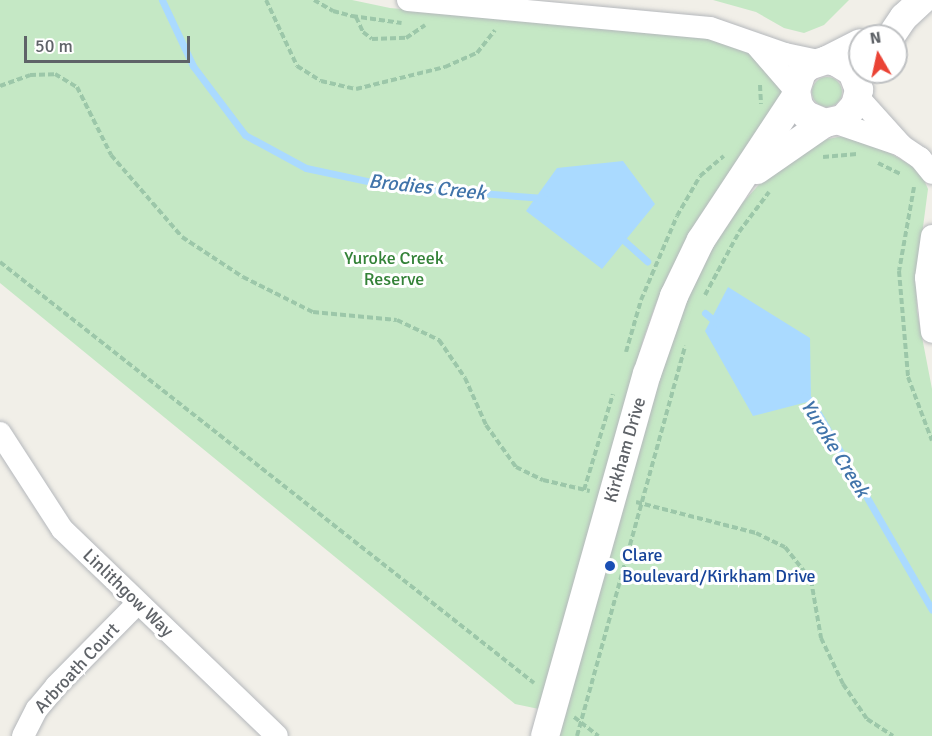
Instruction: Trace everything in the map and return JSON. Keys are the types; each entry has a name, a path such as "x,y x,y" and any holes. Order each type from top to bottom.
{"street":[{"path":"408,0 588,8 710,28 756,45 836,62 852,72 902,146"},
{"path":"756,45 796,94 806,115 902,146 920,158 922,177"},
{"path":"796,94 802,72 848,49"},
{"path":"829,123 850,113 862,86"},
{"name":"Kirkham Drive","path":"545,736 647,374 674,296 702,240 743,180 796,94"},
{"name":"Kirkham Drive","path":"743,180 829,123"},
{"path":"932,236 926,278 932,332"},
{"name":"Linlithgow Way","path":"0,433 62,529 137,604 277,736"},
{"name":"Arbroath Court","path":"23,736 37,709 56,686 137,604"}],"path":[{"path":"266,0 297,66 321,81 356,89 445,66 477,53 495,30"},
{"path":"314,0 333,11 408,23"},
{"path":"356,16 363,32 372,39 406,38 425,25"},
{"path":"417,24 437,26"},
{"path":"484,30 504,31"},
{"path":"0,86 30,75 56,74 77,87 111,155 182,237 243,277 313,312 397,320 439,340 465,378 486,425 516,467 543,480 756,533 785,547 811,580 821,638 843,684 867,719 893,736"},
{"path":"757,77 760,108"},
{"path":"813,160 862,152"},
{"path":"622,363 641,300 677,216 700,176 727,153"},
{"path":"873,160 907,177"},
{"path":"922,177 915,195 899,271 908,377 932,441"},
{"path":"700,304 739,232 768,193 777,187"},
{"path":"0,262 598,736"},
{"path":"577,736 688,337"},
{"path":"584,490 616,385"}],"green space":[{"name":"Yuroke Creek Reserve","path":"0,0 352,0 390,8 686,34 727,42 757,57 783,93 669,273 655,306 643,340 539,709 515,704 0,283"},
{"path":"713,0 849,0 824,25 804,33 784,28 756,12"},
{"path":"827,77 833,78 841,86 841,98 833,106 827,107 821,106 813,98 812,92 813,86 821,78"},
{"path":"860,136 921,173 928,189 916,280 917,311 932,389 932,736 558,736 684,294 737,209 783,158 808,143 838,137"}],"water":[{"path":"623,161 655,204 602,269 526,211 557,168"},
{"path":"728,287 810,338 811,401 753,416 705,331"}],"waterway":[{"name":"Brodies Creek","path":"162,0 193,66 245,135 306,168 391,186 544,198"},
{"name":"Brodies Creek","path":"619,236 647,261"},
{"name":"Yuroke Creek","path":"705,313 717,323"},
{"name":"Yuroke Creek","path":"804,396 811,401 932,610"}],"place":[{"name":"Clare Boulevard/Kirkham Drive","path":"610,566"}]}
